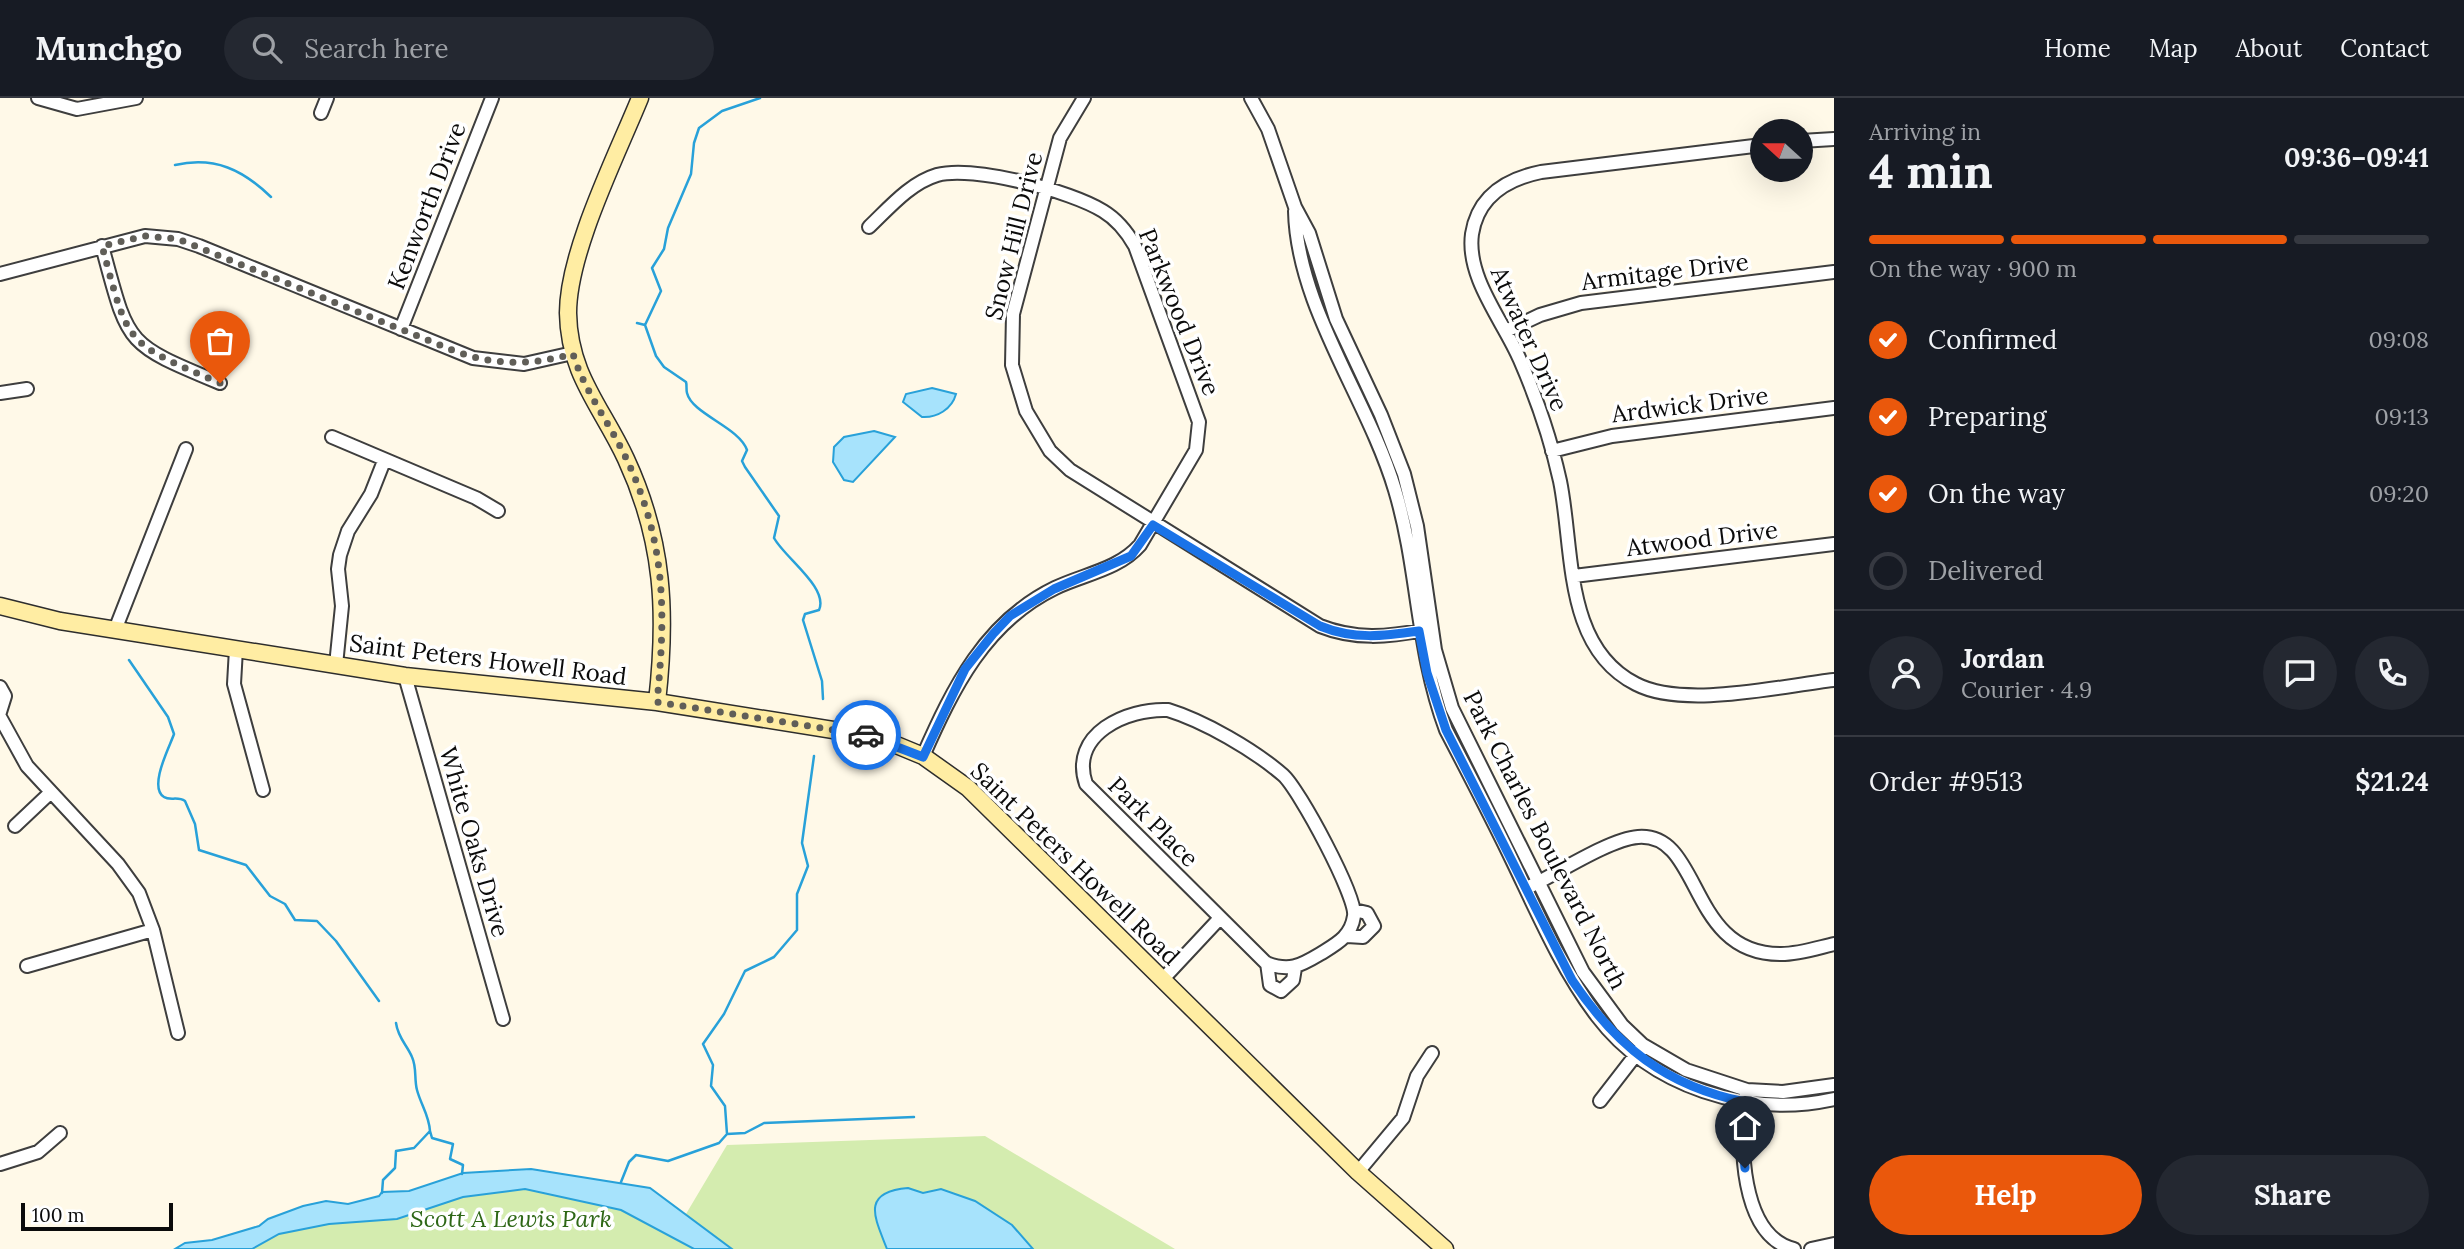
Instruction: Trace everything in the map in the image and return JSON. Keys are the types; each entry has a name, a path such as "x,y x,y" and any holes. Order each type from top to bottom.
{"main road":[{"path":"640,98 573,271 568,316 573,354 587,391 633,474 657,552 664,620 657,702"},
{"name":"Saint Peters Howell Road","path":"0,606 42,618 405,676 657,702 877,737 923,757 968,788 1358,1172 1445,1249"}],"street":[{"path":"38,98 61,107 77,109 136,98"},
{"path":"321,113 327,98"},
{"name":"Kenworth Drive","path":"401,329 492,98"},
{"name":"Snow Hill Drive","path":"1084,98 1060,138 1013,314 1011,352 1018,390 1037,430 1070,470 1153,525 1320,626 1340,634 1361,637 1425,630"},
{"name":"Park Charles Boulevard North","path":"1251,98 1268,129 1295,207 1309,233 1315,260 1346,344 1393,444 1417,527 1425,630"},
{"path":"1813,140 1834,139"},
{"name":"Atwater Drive","path":"1750,146 1522,176 1495,190 1477,216 1471,250 1474,266 1530,385 1552,450 1566,515 1584,626 1604,660 1635,684 1654,692 1694,696 1834,680"},
{"name":"Parkwood Drive","path":"869,227 908,191 934,176 947,173 985,175 1045,189 1088,203 1115,219 1126,231 1149,280 1196,406 1199,422 1196,450 1153,525 1131,556 1054,589 1010,616 965,669 923,757"},
{"name":"Park Charles Boulevard North","path":"1295,207 1295,237 1310,284 1380,449 1402,520 1425,630 1460,727 1532,885 1593,989 1640,1050 1746,1096 1782,1105 1834,1099"},
{"path":"0,274 145,236 178,239 489,362 524,364 573,354"},
{"path":"102,246 128,332 153,355 220,383"},
{"name":"Armitage Drive","path":"1506,331 1540,315 1581,303 1834,272"},
{"path":"0,393 27,389"},
{"name":"Ardwick Drive","path":"1552,450 1612,436 1834,408"},
{"path":"332,438 476,498 498,511"},
{"path":"1380,449 1393,444"},
{"path":"115,630 186,449"},
{"path":"336,665 342,606 338,569 340,555 348,531 371,494 384,461"},
{"name":"Atwood Drive","path":"1574,576 1834,544"},
{"path":"236,649 234,684 262,790"},
{"name":"White Oaks Drive","path":"405,676 503,1019"},
{"path":"0,687 5,696 0,715 20,757 126,873 145,907 178,1032"},
{"name":"Park Place","path":"1168,710 1193,718 1282,775 1299,794 1354,910 1367,913 1374,926 1363,937 1347,936 1295,968 1293,980 1281,990 1270,985 1267,963 1220,918 1086,784 1082,765 1088,746 1103,729 1127,715 1168,710"},
{"path":"15,826 51,792"},
{"path":"1532,885 1619,842 1648,837 1671,848 1686,870 1709,915 1729,937 1742,945 1782,954 1834,944"},
{"path":"1347,936 1354,910"},
{"path":"1163,979 1220,918"},
{"path":"27,966 153,930"},
{"path":"1267,963 1284,969 1295,968"},
{"path":"1600,1101 1640,1050"},
{"path":"1358,1172 1403,1118 1417,1076 1432,1053"},
{"name":"Park Charles Boulevard North","path":"1746,1096 1834,1085"},
{"path":"1746,1096 1743,1151 1757,1213 1769,1236 1794,1249"},
{"path":"0,1164 38,1152 60,1133"},
{"path":"1811,1249 1834,1244"}],"green space":[{"path":"985,1136 1175,1249 714,1249 683,1219 727,1145"},
{"name":"Scott A Lewis Park","path":"525,1189 621,1210 694,1249 252,1249 279,1234 329,1224 397,1219 463,1197"}],"water":[{"path":"932,388 956,394 951,404 938,414 922,417 903,402 906,394"},
{"path":"874,431 895,437 853,482 844,480 833,462 834,447 844,437"},
{"path":"531,1169 650,1188 732,1249 694,1249 621,1210 525,1189 463,1197 397,1219 329,1224 279,1234 252,1249 175,1249 185,1243 212,1240 259,1226 268,1219 303,1206 326,1201 348,1204 379,1196 382,1192 409,1191 463,1173"},
{"path":"908,1188 923,1193 941,1189 975,1201 1012,1225 1033,1249 887,1249 878,1227 875,1208 877,1201 893,1190"}],"waterway":[{"path":"760,98 722,111 699,128 694,143 691,174 668,228 664,249 652,268 661,291 645,325 656,356 664,367 686,382 691,401 742,442 747,450 742,461 779,516 774,538 818,592 819,610 805,614 803,620 822,681 823,699"},
{"path":"175,165 203,162 216,164 250,179 271,197"},
{"path":"637,323 645,325"},
{"path":"129,660 168,717 174,734 158,785 164,797 185,801 195,824 199,850 246,865 270,896 285,904 295,920 317,921 336,941 379,1001"},
{"path":"621,1182 629,1162 636,1155 668,1161 719,1143 727,1134 725,1106 711,1086 713,1065 703,1044 724,1014 745,971 774,957 797,930 797,894 808,866 802,843 814,756"},
{"path":"382,1193 383,1180 395,1168 396,1151 414,1148 430,1131 417,1090 414,1061 396,1023"},
{"path":"727,1134 745,1133 764,1123 914,1117"},
{"path":"430,1131 432,1138 453,1144 450,1159 463,1165 462,1174"}],"way so far":[{"path":"220,383 153,355 128,332 102,246 145,236 178,239 457,352 489,362 538,363 573,354 587,391 633,474 657,552 664,600 663,654 657,702 866,735"}],"route":[{"path":"866,735 923,757 965,669 1010,616 1054,589 1099,572 1131,556 1153,525 1320,626 1340,634 1361,637 1419,631 1427,673 1446,730 1572,980 1598,1018 1636,1055 1662,1073 1684,1083 1724,1098 1745,1102 1742,1135 1745,1168"}]}
